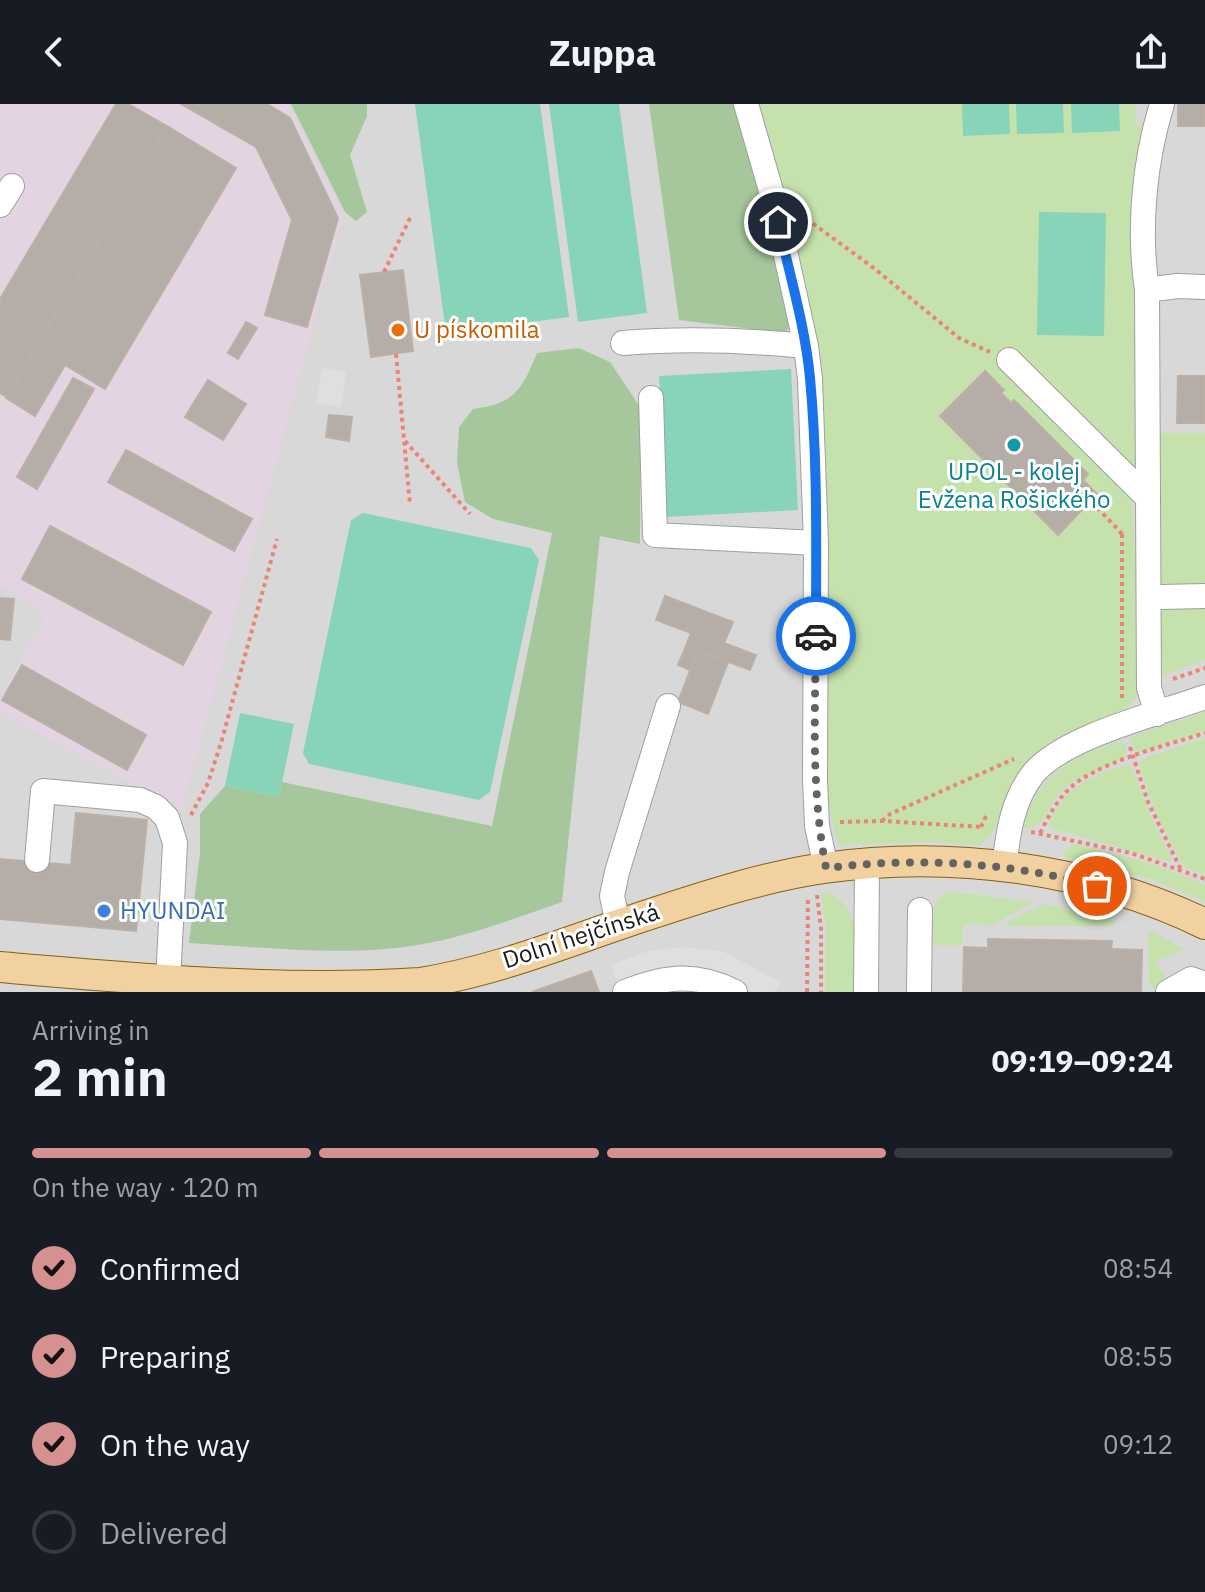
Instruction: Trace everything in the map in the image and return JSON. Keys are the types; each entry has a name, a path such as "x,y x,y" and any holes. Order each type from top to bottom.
{"main road":[{"name":"Dolní hejčínská","path":"0,967 82,983 168,982 308,992 387,987 468,973 770,879 817,883 867,863 1004,866 1055,875 1151,901 1205,924"}],"street":[{"path":"746,104 774,201 806,346 811,393 816,543 814,759 817,883"},
{"path":"1157,714 1149,688 1144,208 1155,126 1162,104"},
{"path":"1147,290 1177,286 1205,287"},
{"path":"623,343 698,338 806,346"},
{"path":"1009,360 1148,498"},
{"path":"651,398 655,535 816,543"},
{"path":"1161,597 1205,596"},
{"path":"1004,866 1008,830 1015,807 1033,775 1059,752 1123,725 1205,697"},
{"path":"618,924 612,896 617,872 668,706"},
{"path":"37,860 43,791 148,802 167,818 175,843 168,982"},
{"path":"866,992 867,863"},
{"path":"919,992 920,910"},
{"path":"625,992 657,981 686,977 709,981 735,992"},
{"path":"1168,992 1191,979 1205,984"}],"path":[{"path":"774,201 784,202 864,261 959,338 1009,360"},
{"path":"384,272 411,216"},
{"path":"396,354 410,504"},
{"path":"404,439 470,514"},
{"path":"1092,502 1149,559"},
{"path":"1122,534 1123,725 1148,802 1181,870"},
{"path":"173,833 186,822 208,783 244,666 277,539"},
{"path":"1040,833 1055,805 1069,788 1085,777 1205,733"},
{"path":"882,821 901,809 1018,758"},
{"path":"817,826 846,821 882,821 992,828"},
{"path":"1024,832 1131,853 1205,879"},
{"path":"807,992 817,883"},
{"path":"817,883 821,992"}],"shaded area":[{"path":"0,104 1205,104 1205,992 0,992"},
{"path":"0,104 287,104 343,215 181,811 0,712 0,698 46,615 0,585"},
{"path":"322,368 346,372 341,407 316,403"},
{"path":"682,947 722,951 780,982 775,992 735,992 722,985 621,992 611,965 648,951"}],"green space":[{"path":"291,104 367,104 367,116 350,155 367,212 356,221 345,212"},
{"path":"415,104 540,104 569,317 446,333"},
{"path":"549,104 619,104 647,313 578,322"},
{"path":"649,104 738,104 792,325 785,333 679,320"},
{"path":"755,104 1136,104 1135,126 1149,126 1141,309 1141,453 1132,497 1139,582 1139,692 1130,706 1119,713 1034,755 1017,777 994,829 980,845 929,842 840,845 835,835 825,784 821,424"},
{"path":"962,104 1009,104 1010,134 963,136"},
{"path":"1016,104 1063,104 1064,133 1017,134"},
{"path":"1071,104 1119,104 1120,131 1072,133"},
{"path":"1039,212 1106,213 1104,336 1037,335"},
{"path":"579,348 610,362 640,407 640,544 600,536 562,902 464,934 424,944 377,950 323,951 189,943 200,853 200,814 225,786 279,797 282,782 492,826 552,533 493,519 465,502 457,463 459,427 473,409 499,403 515,393 537,353"},
{"path":"791,369 798,510 667,517 659,376"},
{"path":"1155,433 1205,433 1205,660 1160,676"},
{"path":"363,513 531,548 539,560 490,792 479,800 309,764 303,753 351,520"},
{"path":"1205,712 1205,731 1140,753 1133,748 1130,737"},
{"path":"240,713 294,724 279,797 225,786"},
{"path":"1205,738 1205,875 1184,867 1181,862 1155,812 1139,764 1147,757"},
{"path":"1123,740 1127,752 1124,758 1075,781 1056,798 1041,822 1030,828 1021,828 1038,794 1059,770 1087,753"},
{"path":"1131,764 1171,862 1049,828 1059,804 1068,794 1092,777"},
{"path":"1075,844 1147,862 1205,884 1205,902 1150,879 1063,857 1066,849"},
{"path":"821,892 836,897 846,906 852,918 856,948 854,992 825,992 826,930"},
{"path":"943,893 1034,902 992,925 963,924 962,945 932,945 934,907"},
{"path":"1044,904 1114,920 1113,926 1001,926"},
{"path":"1150,930 1184,949 1155,962 1166,977 1154,989 1149,984"}],"building":[{"path":"116,104 128,104 167,126 7,397 0,393 0,299"},
{"path":"181,104 227,104 216,124"},
{"path":"227,104 267,104 290,118 338,218 307,327 265,315 292,220 256,147 216,124"},
{"path":"1178,104 1205,104 1205,126 1178,126"},
{"path":"167,126 236,168 105,389 65,365 35,416 6,398"},
{"path":"403,270 413,351 371,357 360,275"},
{"path":"246,322 257,328 238,359 228,353"},
{"name":"UPOL - kolej Evžena Rošického","path":"985,371 1004,390 1001,393 1011,403 1014,400 1088,474 1083,480 1097,494 1058,535 1034,511 1037,507 1028,498 1024,501 940,416"},
{"path":"1178,376 1205,376 1205,423 1177,423"},
{"path":"73,378 94,389 37,489 17,477"},
{"path":"208,380 246,404 223,440 185,417"},
{"path":"329,415 352,417 349,441 326,437"},
{"path":"126,450 252,519 234,551 108,482"},
{"path":"50,526 211,612 183,665 22,579"},
{"path":"665,596 733,622 724,643 756,655 750,670 686,646 691,633 656,620"},
{"path":"0,598 14,599 10,640 0,639"},
{"path":"686,646 698,650 690,670 678,665"},
{"path":"698,650 728,662 708,714 678,702"},
{"path":"22,665 146,735 127,770 2,700"},
{"path":"76,813 147,820 136,931 0,919 0,859 71,865"},
{"path":"988,939 1112,941 1111,949 1142,950 1141,992 963,992 964,947 988,948"},
{"path":"591,971 599,992 532,992"}],"way so far":[{"path":"816,636 815,780 817,826 826,868 920,862 1004,866 1097,886"}],"place":[{"name":"U pískomila","path":"398,330"},
{"name":"UPOL - kolej Evžena Rošického","path":"1014,445"},
{"name":"HYUNDAI","path":"104,911"}],"route":[{"path":"778,222 806,346 810,379 816,636"}]}
